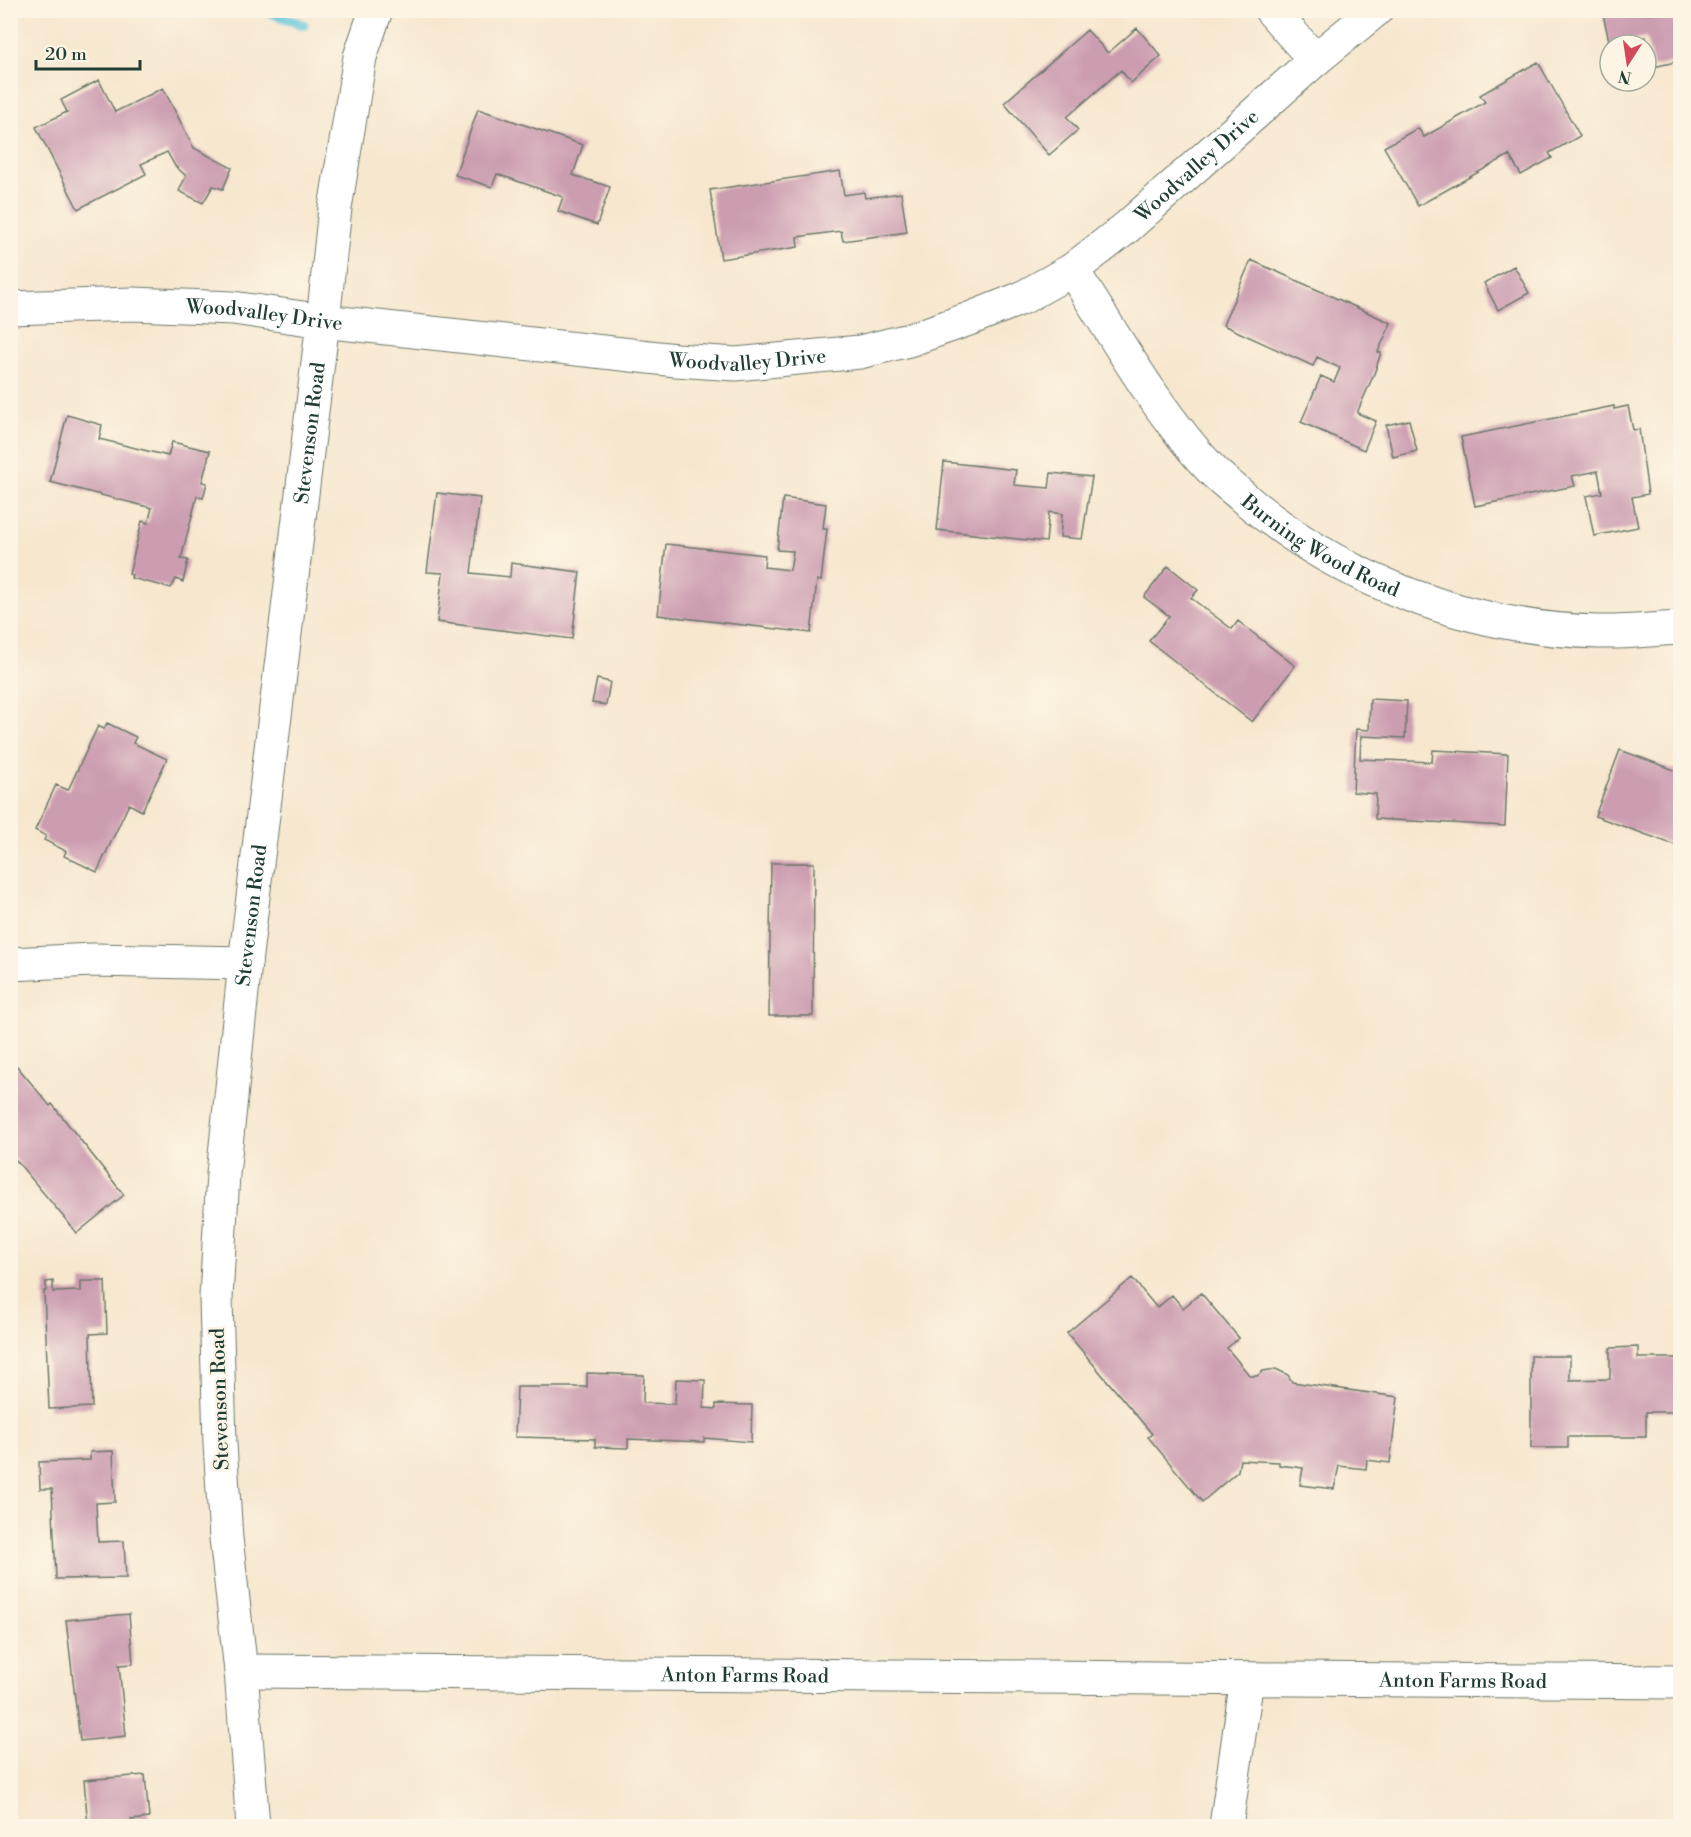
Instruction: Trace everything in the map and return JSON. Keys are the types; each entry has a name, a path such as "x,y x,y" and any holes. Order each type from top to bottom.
{"street":[{"name":"Stevenson Road","path":"253,1827 241,1671 226,1538 216,1298 223,1174 245,963 346,132 360,57 376,10"},
{"path":"1271,10 1315,60"},
{"name":"Woodvalley Drive","path":"10,308 133,304 233,308 324,321 676,360 736,364 798,360 860,352 909,340 1022,298 1072,270 1126,228 1315,60 1376,10"},
{"name":"Burning Wood Road","path":"1072,270 1160,404 1210,468 1271,520 1331,560 1398,592 1467,613 1512,622 1599,632 1680,628"},
{"path":"10,964 93,960 245,963"},
{"name":"Anton Farms Road","path":"241,1671 1680,1682"},
{"path":"1226,1827 1247,1679"}],"building":[{"path":"1602,10 1643,10 1644,14 1680,10 1680,61 1658,66 1658,33 1607,33"},
{"path":"1137,28 1161,56 1131,83 1121,70 1067,117 1078,130 1049,155 1004,103 1087,30 1108,53"},
{"path":"1538,62 1580,136 1549,153 1552,158 1521,175 1509,155 1418,206 1384,147 1418,128 1424,137 1485,102 1480,95"},
{"path":"99,80 115,112 163,88 194,148 232,168 223,189 213,186 203,203 179,191 186,176 175,166 167,152 141,164 146,174 78,209 36,127 67,112 61,100"},
{"path":"478,109 583,145 573,175 610,187 597,225 558,211 563,197 497,174 492,187 455,175"},
{"path":"840,171 844,195 864,192 865,198 901,193 907,232 843,241 841,231 797,237 798,247 721,259 710,190"},
{"path":"1251,260 1391,323 1378,352 1381,353 1374,374 1357,413 1376,421 1364,450 1301,422 1321,376 1334,382 1340,368 1317,357 1313,366 1223,325"},
{"path":"1514,266 1529,293 1498,310 1484,283"},
{"path":"1614,406 1614,409 1628,406 1633,430 1639,429 1648,494 1632,497 1638,527 1594,536 1586,496 1602,493 1598,471 1572,476 1575,486 1475,506 1461,437"},
{"path":"67,415 102,425 99,439 168,456 172,442 210,451 202,482 207,483 203,498 197,496 181,559 188,560 183,582 176,579 171,588 131,578 132,575 129,574 142,521 148,523 152,508 50,482"},
{"path":"1409,420 1417,451 1393,457 1386,425"},
{"path":"944,462 1016,470 1014,485 1049,488 1051,473 1092,477 1082,539 1060,537 1062,514 1049,512 1046,542 937,530"},
{"path":"437,493 480,498 471,573 510,577 511,563 580,572 572,639 437,622 443,573 427,572"},
{"path":"783,498 826,504 823,529 827,529 821,581 817,580 811,633 658,615 666,544 765,555 764,567 790,570 793,551 777,550"},
{"path":"1168,566 1198,590 1191,598 1232,629 1238,621 1295,666 1252,722 1149,641 1169,616 1144,597"},
{"path":"597,679 610,682 606,705 592,703"},
{"path":"1370,699 1407,701 1405,738 1361,736 1360,759 1432,762 1433,750 1508,754 1505,826 1375,819 1376,794 1353,792 1356,729 1369,730"},
{"path":"107,723 136,737 133,743 167,759 142,811 129,804 97,872 64,856 66,851 44,840 46,836 35,830 56,785 68,790 98,726 104,729"},
{"path":"1620,750 1680,772 1680,847 1595,816"},
{"path":"771,863 814,863 813,1016 769,1016"},
{"path":"16,1065 50,1106 52,1104 124,1195 77,1233 10,1153 10,1070"},
{"path":"1132,1278 1157,1308 1172,1295 1183,1308 1201,1293 1239,1338 1227,1348 1250,1376 1257,1376 1263,1371 1276,1369 1288,1375 1292,1382 1398,1397 1390,1463 1367,1460 1366,1469 1339,1466 1334,1489 1300,1485 1303,1468 1279,1465 1279,1462 1240,1460 1238,1471 1202,1502 1148,1437 1152,1434 1067,1333"},
{"path":"53,1281 53,1292 81,1291 81,1281 105,1281 107,1333 90,1334 92,1407 49,1409 44,1291 46,1291 46,1282"},
{"path":"1638,1347 1638,1358 1680,1358 1680,1412 1646,1412 1646,1437 1568,1437 1568,1448 1531,1448 1531,1356 1570,1356 1570,1380 1610,1379 1610,1348"},
{"path":"587,1373 644,1375 643,1403 675,1404 676,1379 705,1380 704,1408 716,1409 716,1404 752,1405 751,1442 704,1438 704,1442 628,1439 628,1448 595,1447 595,1439 515,1437 517,1387 587,1387"},
{"path":"113,1451 115,1502 96,1503 98,1542 124,1541 126,1578 56,1579 52,1489 40,1489 39,1462 90,1460 90,1452"},
{"path":"129,1614 133,1664 119,1665 126,1736 80,1741 66,1620"},
{"path":"145,1775 149,1818 131,1820 132,1826 88,1826 84,1780"}],"waterway":[{"path":"264,10 304,25"}]}
